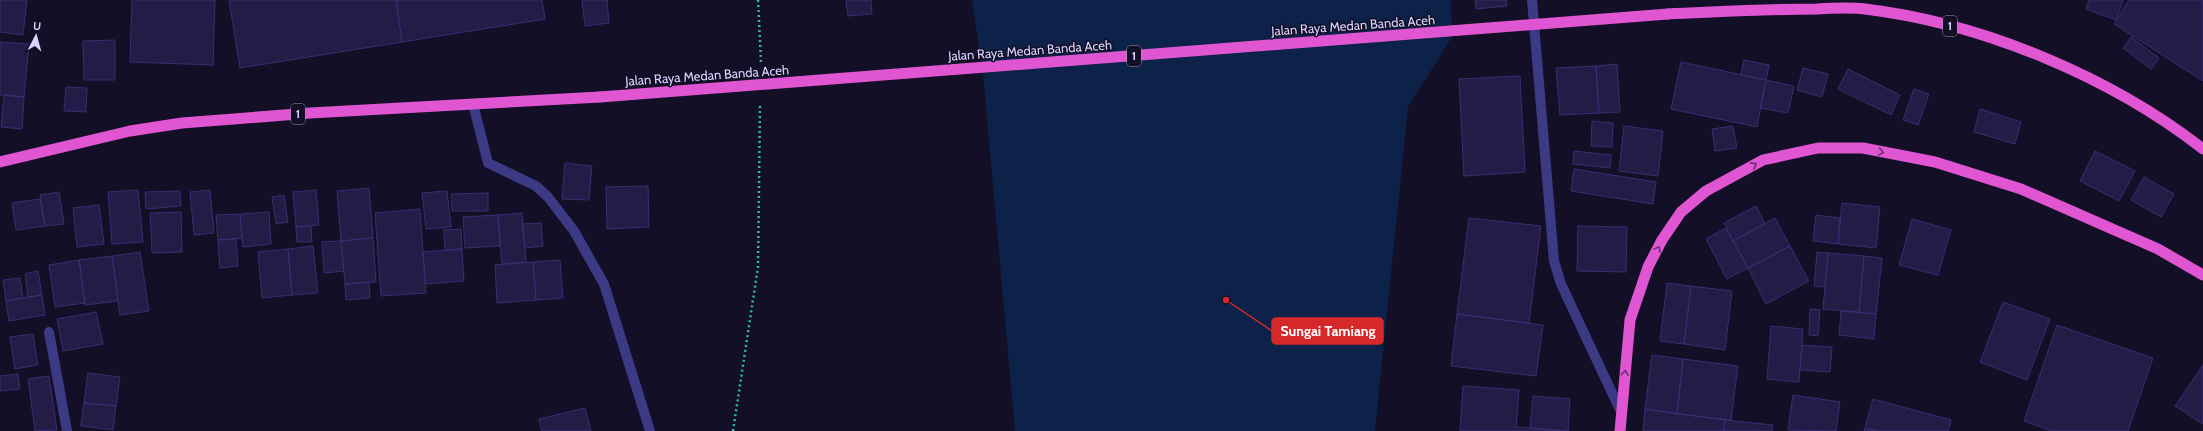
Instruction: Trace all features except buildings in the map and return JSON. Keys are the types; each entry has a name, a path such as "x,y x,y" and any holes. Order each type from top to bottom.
{"highway":[{"name":"Jalan Raya Medan Banda Aceh","path":"0,162 130,131 182,123 600,97 1668,14 1864,8 1921,18 1978,34 2050,61 2116,91 2175,127 2203,149"},
{"path":"1620,431 1630,320 1648,267 1662,240 1681,212 1706,191 1763,160 1818,148 1864,148 1935,162 2021,189 2158,249 2203,275"}],"street":[{"path":"1532,0 1554,261 1561,284 1621,412"},
{"path":"473,104 488,163 524,179 548,197 574,231 604,284 650,431"},
{"path":"49,332 67,431"}],"path":[{"path":"758,0 761,66"},
{"path":"733,431 758,267 760,104"}],"water":[{"path":"972,0 1451,0 1452,37 1408,107 1375,431 1015,431 983,74"}],"place":[{"name":"Sungai Tamiang","path":"1226,300"}]}
